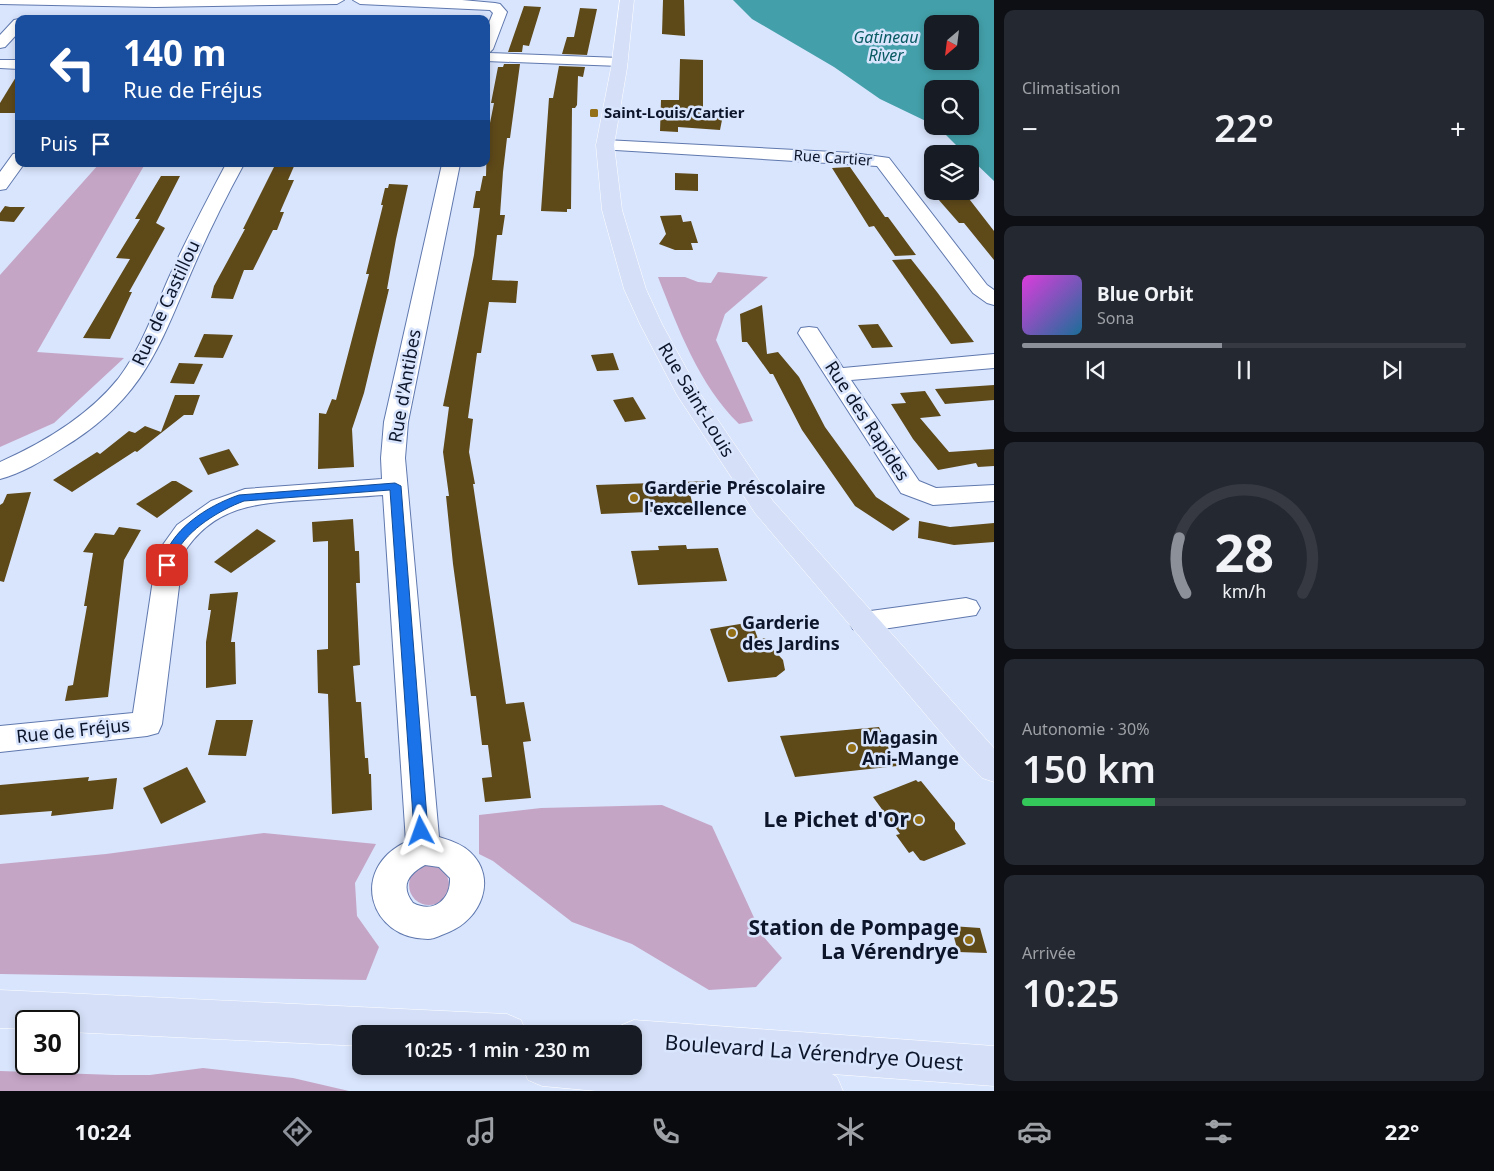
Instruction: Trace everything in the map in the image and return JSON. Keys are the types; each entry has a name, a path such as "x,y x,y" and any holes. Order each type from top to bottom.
{"main road":[{"name":"Rue Saint-Louis","path":"628,0 620,62 605,145 612,210 635,289 669,360 712,431 764,507 863,622 990,761"},
{"path":"0,1009 21,1010"},
{"path":"80,1013 352,1026"},
{"path":"80,1014 352,1043"},
{"path":"642,1040 994,1048"},
{"name":"Boulevard La Vérendrye Ouest","path":"642,1041 994,1066"},
{"name":"Boulevard La Vérendrye Ouest","path":"642,1075 823,1091"}],"street":[{"path":"0,0 154,3 337,0"},
{"path":"360,0 495,7 500,12 490,38"},
{"path":"27,15 39,1"},
{"path":"0,44 15,27"},
{"path":"490,56 620,62"},
{"path":"0,64 15,65"},
{"name":"Rue Cartier","path":"605,145 853,158 883,162 980,289 994,299"},
{"path":"0,185 15,164"},
{"name":"Rue de Castillou","path":"0,471 21,462 81,426 115,396 141,362 200,230 233,167"},
{"name":"Rue d'Antibes","path":"422,850 393,458 396,422 450,167"},
{"name":"Rue des Rapides","path":"809,333 910,487 933,498 994,493"},
{"path":"837,375 994,361"},
{"name":"Rue de Fréjus","path":"0,739 147,724 170,553 186,531 218,509 243,498 258,496 395,486"},
{"path":"863,622 966,608"}],"shaded area":[{"path":"96,167 143,167 37,352 124,358 54,423 0,447 0,275"},
{"path":"718,272 768,277 725,314 716,340 753,421 739,424 712,392 701,374 673,316 658,277 685,277 698,282 711,283"},
{"path":"662,805 712,826 762,935 782,958 756,987 709,990 632,944 572,922 493,861 479,854 479,815 541,808"},
{"path":"264,833 376,844 355,883 357,916 379,947 366,980 0,974 0,864 106,854"},
{"path":"433,865 440,868 446,874 449,885 448,893 440,902 433,905 425,905 418,902 410,893 409,881 412,874 421,866"},
{"path":"203,1068 293,1078 349,1091 0,1091 0,1071 15,1072 15,1075 150,1075"}],"water":[{"name":"Gatineau River","path":"733,0 994,0 994,181 979,167 979,145 956,145 946,135 979,135 979,80 924,80 924,120 880,99 834,67 752,19"}],"building":[{"path":"663,0 684,0 685,36 662,34"},
{"path":"524,6 541,7 529,46 523,45 522,52 508,52"},
{"path":"580,8 597,9 587,55 562,54 567,37 574,37"},
{"path":"680,59 703,60 703,108 724,110 720,130 678,127 678,132 660,131 661,100 679,100"},
{"path":"504,64 520,64 510,138 507,138 503,172 500,215 505,215 502,235 497,235 492,280 518,281 516,303 489,302 481,353 477,353 468,418 473,419 469,452 506,704 524,702 531,741 523,742 531,798 485,802 482,778 492,777 488,745 482,745 476,696 471,696 453,564 446,496 449,496 443,452 449,407 443,406 474,255 480,208 473,208 476,191 480,191 483,176 486,176 486,167 490,167 490,123 494,103 491,103 498,67 503,67"},
{"path":"559,66 585,67 583,77 578,76 577,105 575,108 572,108 571,209 567,209 567,212 541,211 549,98 553,98"},
{"path":"15,79 15,113 0,113 0,103"},
{"path":"274,167 294,167 288,180 294,180 280,212 284,212 277,230 273,230 253,270 244,270 233,299 211,298 214,286 245,229 243,229"},
{"path":"850,167 885,217 888,217 916,255 895,256 874,226 869,227 832,168"},
{"path":"675,173 698,174 698,191 675,190"},
{"path":"161,176 180,176 156,223 165,228 129,292 132,292 110,339 83,338 130,259 116,258 140,219 135,219"},
{"path":"389,184 408,185 396,239 387,289 389,289 364,393 352,429 354,467 318,469 319,413 326,414 332,399 336,400 369,274 366,274 383,205 381,205 385,188 388,188"},
{"path":"939,200 970,200 994,231 994,260 964,223 959,223"},
{"path":"5,206 25,207 14,222 0,221 0,213"},
{"path":"681,215 683,222 691,221 698,243 691,243 693,250 675,250 659,244 666,234 660,216"},
{"path":"911,259 974,342 951,344 892,260"},
{"path":"762,305 767,354 778,352 799,377 825,427 876,497 910,519 893,531 855,506 802,430 773,374 770,374 747,342 742,342 740,314"},
{"path":"878,324 893,347 872,348 858,325"},
{"path":"204,334 233,335 223,358 194,357"},
{"path":"613,353 619,370 597,371 591,355"},
{"path":"179,363 203,364 194,384 170,383"},
{"path":"994,385 994,400 945,404 935,389"},
{"path":"925,391 941,416 920,418 949,452 994,449 994,466 978,467 976,463 938,470 913,439 891,404 906,403 900,393"},
{"path":"175,395 200,395 193,415 184,415 137,452 135,451 72,492 53,480 97,452 100,454 129,431 135,433 145,426 161,432"},
{"path":"633,397 646,419 625,422 613,400"},
{"path":"229,449 239,465 208,475 199,458"},
{"path":"172,481 176,481 193,491 157,518 136,504"},
{"path":"710,481 690,494 694,510 601,514 596,485"},
{"path":"31,492 4,582 0,581 0,505 7,494"},
{"path":"353,519 355,551 359,551 360,583 356,583 360,665 353,666 356,702 361,702 365,758 368,758 369,774 371,774 372,810 332,814 328,694 318,693 317,650 328,649 328,541 313,542 312,522"},
{"path":"919,521 950,527 994,523 994,542 954,545 918,538"},
{"path":"119,527 141,530 124,560 108,697 65,701 68,686 73,685 87,606 84,606 93,553 83,552 95,533 114,535"},
{"path":"257,529 276,541 231,573 214,562"},
{"path":"686,545 687,549 718,548 727,581 638,585 631,551 659,550 658,546"},
{"path":"238,592 231,642 235,642 236,684 206,688 206,642 211,610 208,610 210,594"},
{"path":"752,622 758,639 768,638 772,648 783,660 785,670 776,677 728,682 710,629"},
{"path":"216,720 253,720 246,756 208,755"},
{"path":"879,727 897,766 795,777 780,736"},
{"path":"187,767 206,802 161,824 143,788"},
{"path":"89,777 88,781 117,778 113,809 51,816 52,811 0,815 0,785"},
{"name":"Le Pichet d'Or","path":"916,780 918,782 921,781 955,823 955,829 966,844 924,861 920,860 913,851 909,853 896,835 900,834 873,797"},
{"name":"Station de Pompage La Vérendrye","path":"951,926 980,928 987,953 958,952"}],"place":[{"name":"Saint-Louis/Cartier","path":"594,113"},
{"name":"Garderie Préscolaire l'excellence","path":"634,498"},
{"name":"Garderie des Jardins","path":"732,633"},
{"name":"Magasin Ani-Mange","path":"852,748"},
{"name":"Le Pichet d'Or","path":"919,820"},
{"name":"Station de Pompage La Vérendrye","path":"969,940"}],"route":[{"path":"167,565 170,553 186,531 228,503 258,496 395,486 421,831"}]}
